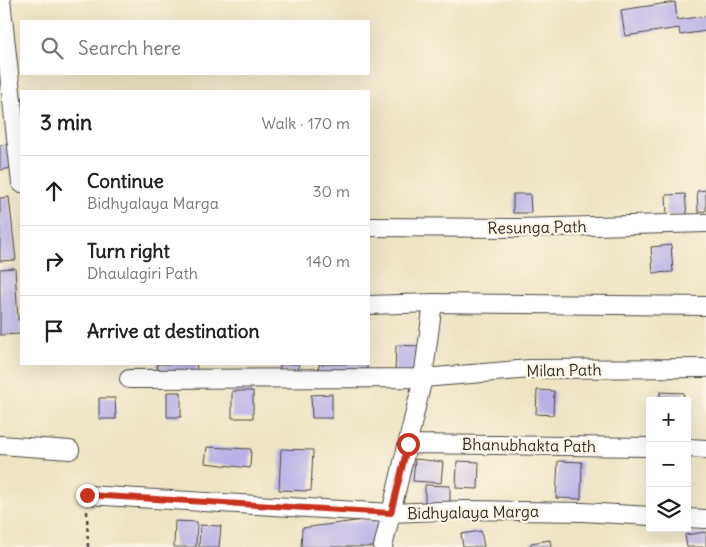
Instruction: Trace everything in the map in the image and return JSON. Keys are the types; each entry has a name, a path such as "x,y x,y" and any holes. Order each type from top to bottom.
{"street":[{"path":"1,0 20,174"},
{"name":"Resunga Path","path":"370,227 518,228 706,223"},
{"path":"370,305 433,303 706,306"},
{"name":"Bidhyalaya Marga","path":"433,303 423,378 391,513 465,510 583,512 646,516"},
{"name":"Milan Path","path":"129,379 423,378 530,369 706,368"},
{"name":"Bhanubhakta Path","path":"408,444 646,447"},
{"path":"0,445 70,450"},
{"path":"691,448 706,449"},
{"path":"87,495 391,513 383,547"},
{"path":"691,518 706,518"}],"path":[{"path":"87,495 88,547"}],"building":[{"path":"675,2 677,20 706,16 706,31 680,35 679,28 625,36 621,10"},
{"path":"9,144 13,168 0,170 0,145"},
{"path":"706,190 706,211 698,212 697,191"},
{"path":"513,194 530,194 531,213 513,213"},
{"path":"685,194 687,215 667,216 666,195"},
{"path":"9,197 16,260 0,261 0,198"},
{"path":"671,245 673,272 653,273 651,247"},
{"path":"15,268 20,334 0,335 0,269"},
{"path":"396,345 419,346 416,372 395,372"},
{"path":"157,365 197,365 196,373 158,374"},
{"path":"280,365 299,365 298,374 280,371"},
{"path":"319,365 367,365 367,371 318,374"},
{"path":"537,390 554,391 553,415 536,414"},
{"path":"232,391 253,391 253,418 232,418"},
{"path":"167,392 181,392 181,417 167,417"},
{"path":"660,392 684,393 684,397 660,397"},
{"path":"332,394 332,418 312,418 311,395"},
{"path":"99,398 115,398 116,419 99,419"},
{"path":"207,447 251,449 250,468 205,463"},
{"path":"281,449 313,450 311,491 279,490"},
{"path":"415,459 443,462 441,483 413,481"},
{"path":"457,461 479,462 478,489 456,488"},
{"path":"558,461 582,462 581,499 556,498"},
{"path":"425,485 450,486 450,507 425,507"},
{"path":"381,519 378,547 301,547 302,528"},
{"path":"175,521 197,522 196,547 174,547"},
{"path":"200,525 221,526 219,547 199,547"},
{"path":"481,531 484,547 463,547 461,534"},
{"path":"706,532 706,547 687,547 685,535"},
{"path":"550,540 551,547 531,547 531,543"}],"route":[{"path":"87,495 391,513 408,444"}]}
